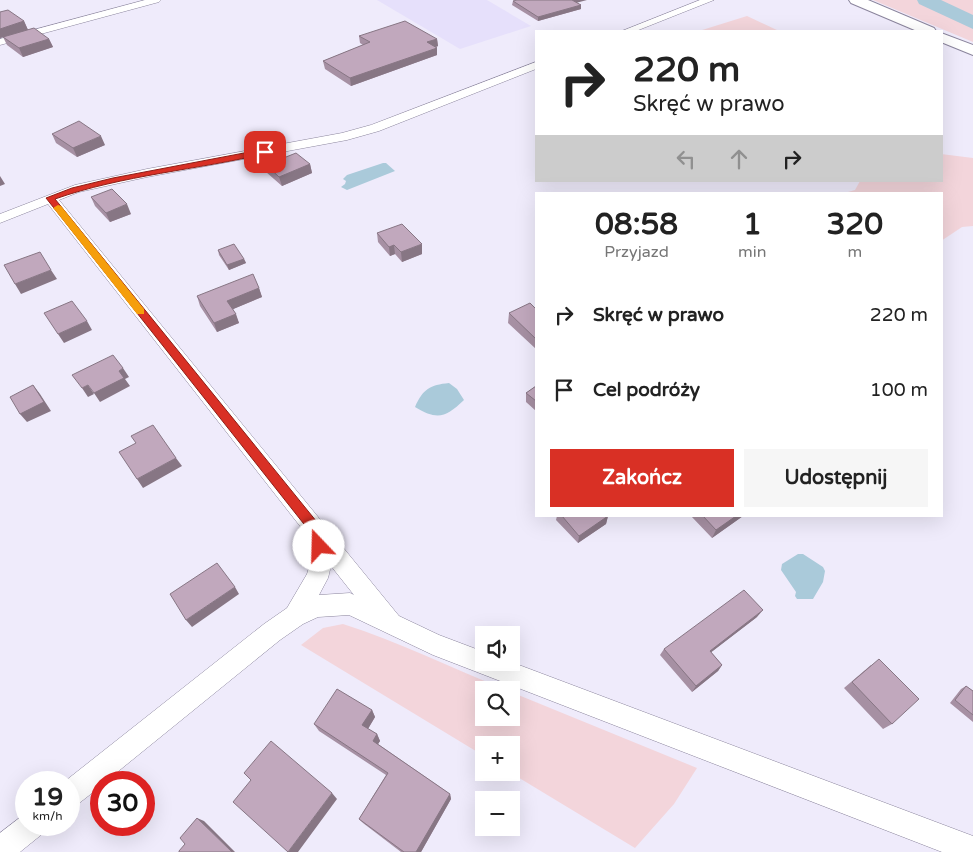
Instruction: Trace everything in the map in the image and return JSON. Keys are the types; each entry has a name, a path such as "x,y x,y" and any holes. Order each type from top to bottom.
{"street":[{"path":"0,42 156,0"},
{"path":"630,30 709,0"},
{"path":"856,0 926,30"},
{"path":"943,38 973,50"},
{"path":"0,219 75,189 139,175 343,137 383,125 535,65"},
{"path":"50,198 392,624"},
{"path":"295,616 317,578 322,561 317,531"},
{"path":"80,785 272,632 295,616 316,606 350,604 433,644 973,850"},
{"path":"0,851 18,836"}],"shaded area":[{"path":"377,0 487,0 531,26 460,49"},
{"path":"873,0 973,0 973,42"},
{"path":"747,16 777,30 702,30"},
{"path":"943,154 973,158 973,226 962,227 943,240 943,192 848,192 855,190 859,182 943,182"},
{"path":"343,624 405,647 485,681 475,681 475,726 520,726 520,696 697,768 674,804 635,848 520,778 520,736 475,736 475,751 301,645 323,628"}],"water":[{"path":"386,163 395,171 347,190 341,187 345,184 346,181 343,179 347,175"},
{"path":"449,383 457,389 464,400 452,410 436,415 415,407 421,396 428,389"},
{"path":"798,554 803,554 823,567 825,571 823,582 813,599 797,599 795,596 796,592 781,570 782,564"}],"building":[{"path":"572,0 581,5 538,17 513,1"},
{"path":"8,10 24,21 0,29 0,12"},
{"path":"405,21 437,39 427,42 437,48 350,78 323,61 370,42 359,36"},
{"path":"34,28 49,39 19,48 3,37"},
{"path":"79,121 101,136 73,148 52,134"},
{"path":"296,153 310,164 279,177 264,163 284,155 286,157"},
{"path":"112,189 127,204 106,213 91,197"},
{"path":"402,224 422,244 401,252 394,245 389,247 377,233"},
{"path":"234,244 244,259 227,265 218,250"},
{"path":"40,252 51,270 15,284 4,265"},
{"path":"253,274 259,288 227,301 236,314 214,323 197,296"},
{"path":"72,301 87,321 58,334 44,313"},
{"path":"530,303 535,308 535,338 509,313"},
{"path":"113,355 123,368 119,371 124,378 94,393 88,385 82,388 72,375"},
{"path":"33,385 44,402 20,414 10,397"},
{"path":"535,387 535,400 526,393"},
{"path":"153,425 176,458 137,479 119,452 136,443 131,436"},
{"path":"563,517 607,517 579,536"},
{"path":"704,517 735,517 716,530"},
{"path":"217,563 235,587 186,620 170,594"},
{"path":"744,590 763,610 710,651 722,665 696,686 664,649"},
{"path":"879,659 919,699 892,724 852,682"},
{"path":"966,686 973,691 973,715 955,700"},
{"path":"337,689 372,710 362,725 377,734 373,741 450,794 416,852 404,852 359,819 388,773 314,724"},
{"path":"271,741 332,793 288,852 233,802 251,780 244,773"},
{"path":"197,818 232,852 179,852 185,844 180,838"}],"waterway":[{"path":"926,0 973,23"}],"slow traffic":[{"path":"58,208 140,311"}],"route":[{"path":"265,152 113,180 75,189 50,198 317,531 319,546"}]}
